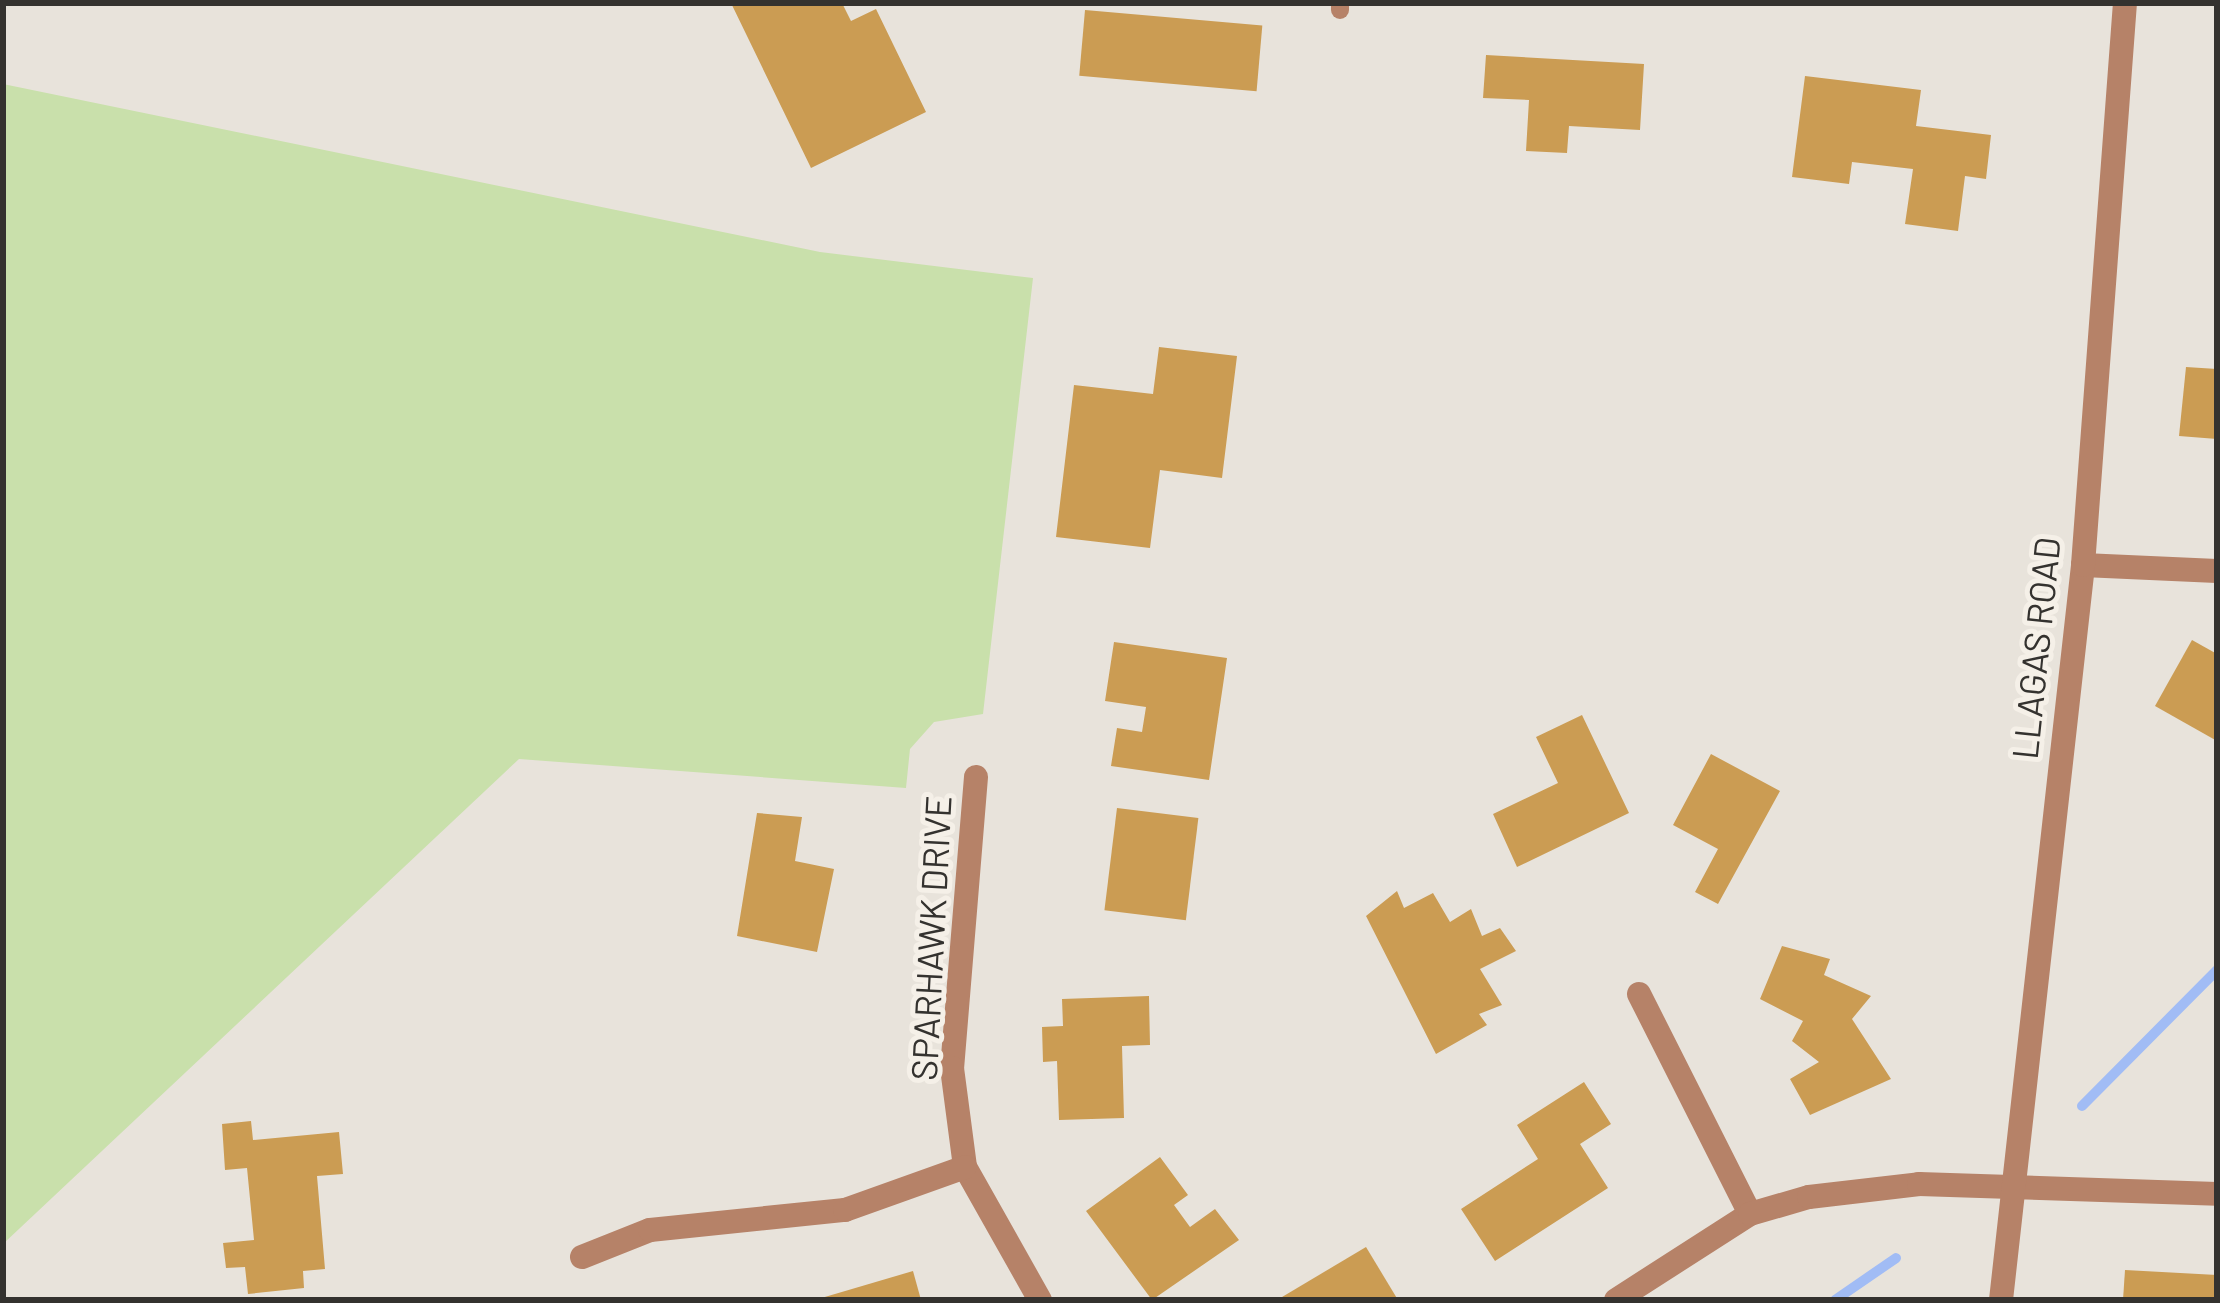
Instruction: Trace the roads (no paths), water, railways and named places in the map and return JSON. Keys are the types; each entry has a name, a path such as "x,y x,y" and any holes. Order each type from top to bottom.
{"street":[{"name":"LLAGAS ROAD","path":"2001,1300 2007,1189 2083,565 2125,3"},
{"path":"2083,565 2217,571"},
{"name":"SPARHAWK DRIVE","path":"976,777 952,1068 965,1167 1040,1300"},
{"path":"1639,994 1750,1214"},
{"path":"582,1257 650,1230 845,1210 965,1167"},
{"path":"1616,1300 1750,1214 1919,1184 2217,1194"}],"waterway":[{"path":"2082,1106 2217,970"},
{"path":"1835,1300 1896,1258"}]}
